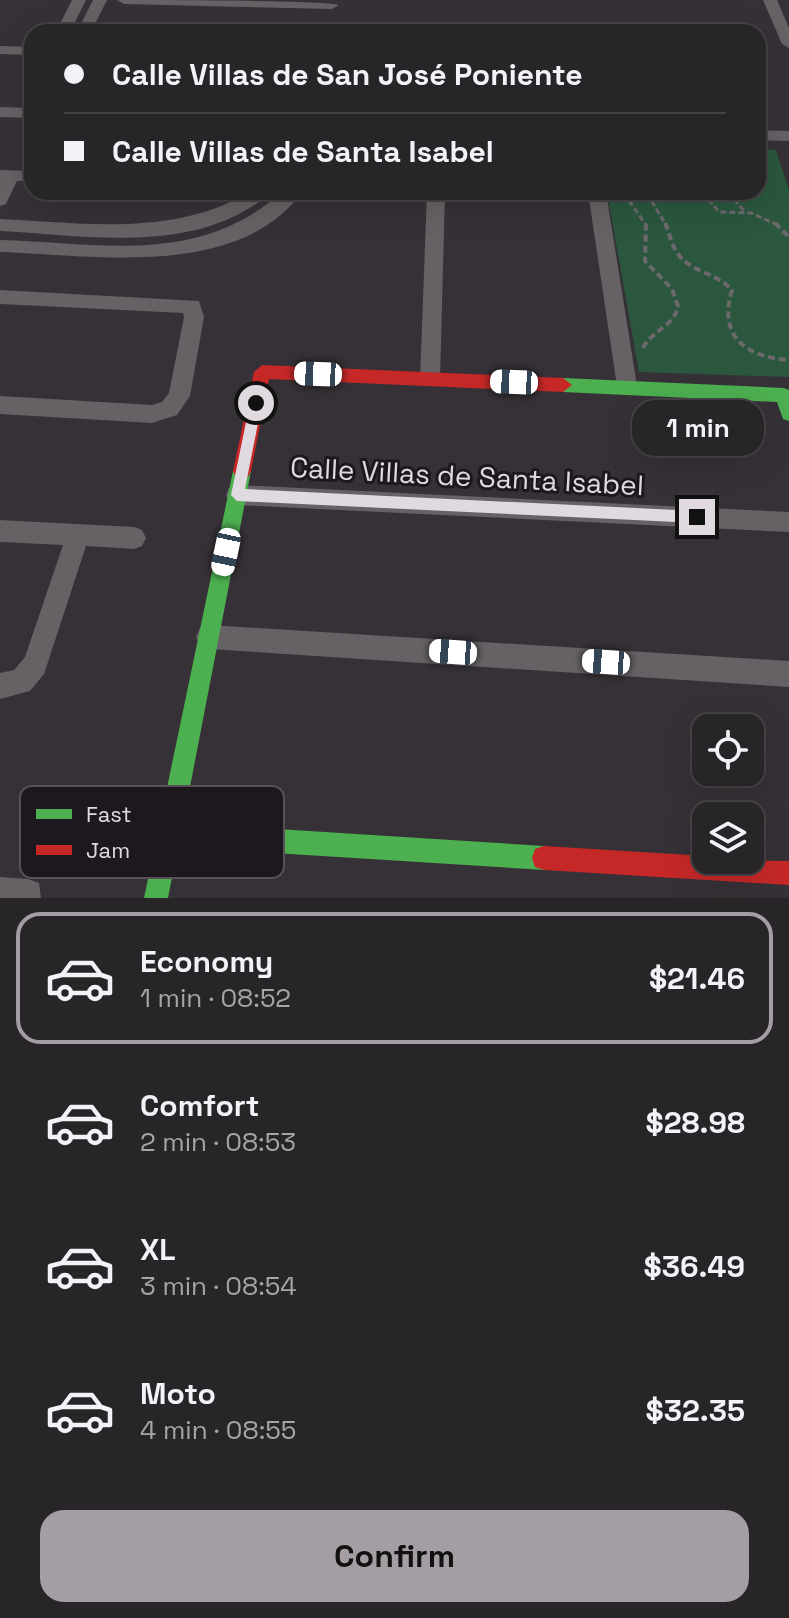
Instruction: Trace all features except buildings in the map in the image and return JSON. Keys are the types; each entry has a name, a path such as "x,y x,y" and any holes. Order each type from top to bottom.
{"street":[{"path":"67,24 79,0"},
{"path":"88,24 100,0"},
{"path":"124,0 332,5"},
{"path":"770,0 785,24 789,44"},
{"path":"0,50 24,51"},
{"path":"0,112 24,113"},
{"path":"766,135 789,136"},
{"path":"766,145 789,146"},
{"path":"0,200 6,176"},
{"path":"0,225 152,231 197,223 224,214 249,200"},
{"path":"0,246 133,252 174,249 241,231 286,200"},
{"path":"430,380 436,200"},
{"path":"598,200 627,386"},
{"path":"224,214 241,231"},
{"path":"0,297 192,306 194,317 179,396 169,409 152,414 0,405"},
{"path":"179,786 262,372 784,395 789,414"},
{"name":"Calle Villas de Santa Isabel","path":"237,495 789,522"},
{"path":"0,531 134,538"},
{"path":"0,686 21,682 35,665 78,535"},
{"path":"209,637 789,674"},
{"path":"284,841 789,873"},
{"path":"156,898 160,878"}],"path":[{"path":"631,200 646,224 645,261 676,292 676,314 669,324 654,332 643,345 641,359 655,388"},
{"path":"650,200 667,225 668,237 683,260 725,279 732,290 726,316 730,331 739,342 766,361 789,360"},
{"path":"709,200 716,210 724,214 745,212 772,220 789,237"},
{"path":"735,200 745,212"}],"green space":[{"path":"766,149 776,150 789,190 789,377 639,372 608,200 766,200"}],"traffic: fast":[{"path":"563,385 784,395 789,414"},
{"path":"179,786 242,471"},
{"path":"284,841 544,858"},
{"path":"156,898 160,878"}],"traffic: jam":[{"path":"242,471 262,372 563,385"},
{"path":"544,858 789,873"}],"route":[{"path":"256,403 237,495 697,517"}]}
